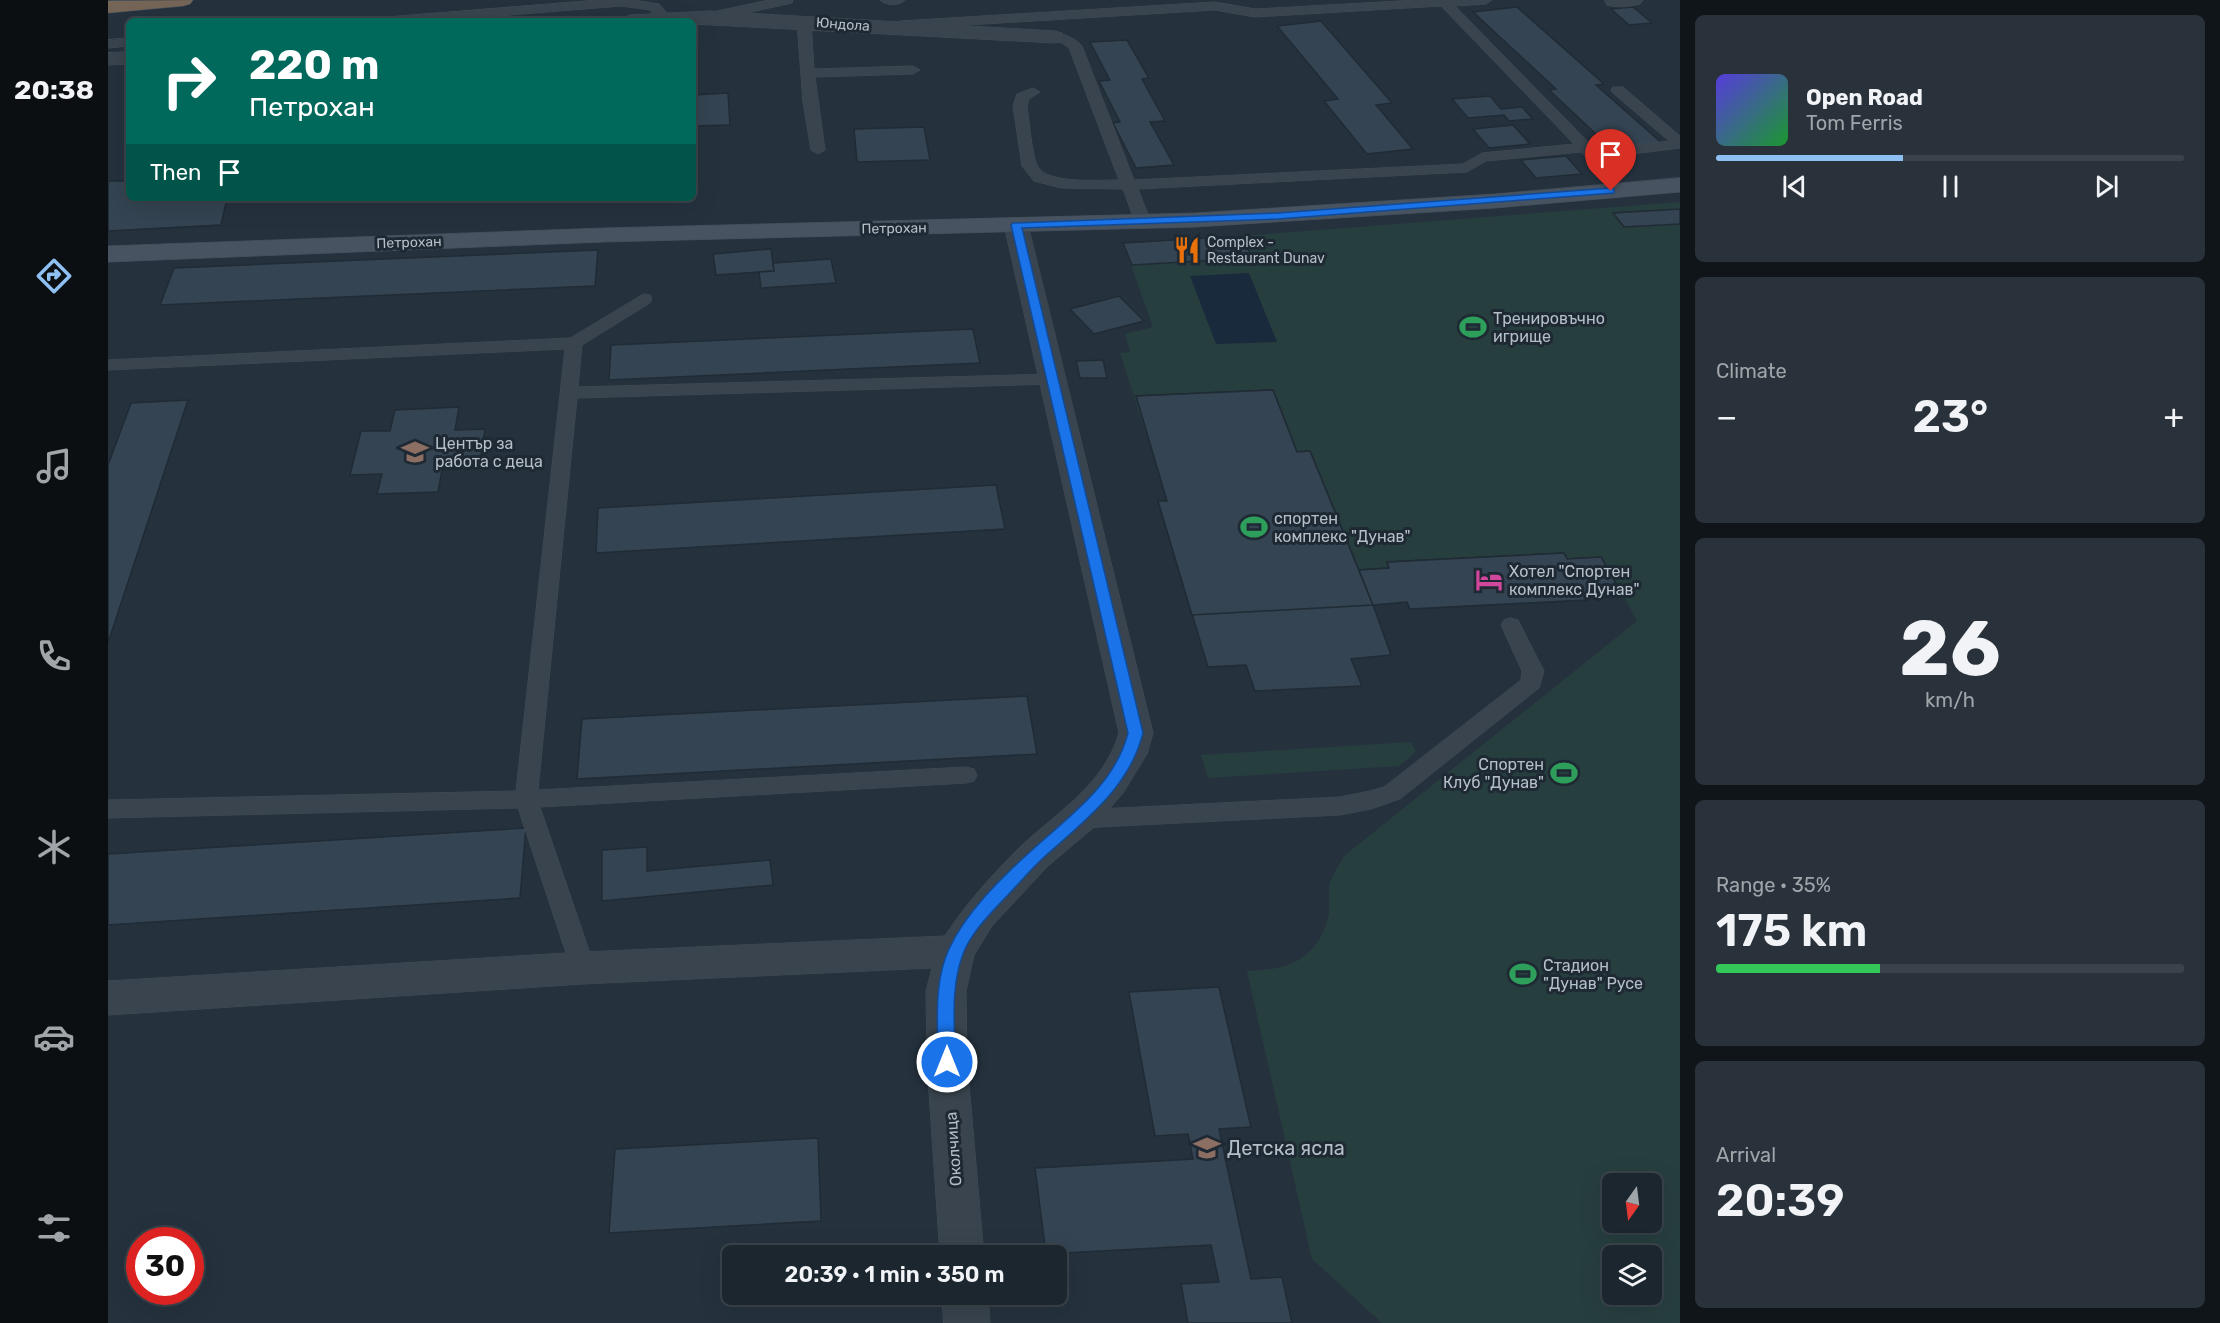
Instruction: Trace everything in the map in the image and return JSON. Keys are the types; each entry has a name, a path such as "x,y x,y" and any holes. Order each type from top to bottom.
{"highway":[{"path":"108,7 183,0"}],"street":[{"name":"Юндола","path":"688,18 710,17 1055,37"},
{"path":"108,59 126,58"},
{"name":"Петрохан","path":"109,257 593,236 1143,222 1461,203 1680,185"},
{"name":"Околчица","path":"961,1245 947,1062 946,991 956,951 979,915 1035,856 1079,819 1110,784 1130,754 1136,733 1016,225"},
{"path":"108,998 583,968 956,951"},
{"path":"965,1305 967,1323"}],"lane":[{"path":"710,17 787,0"},
{"path":"886,0 899,0"},
{"path":"879,27 1215,6 1255,13 1486,0"},
{"path":"426,18 621,2 654,7 664,18"},
{"path":"1444,2 1593,155 1680,144"},
{"path":"804,22 810,102 818,150"},
{"path":"1055,37 1067,40 1075,46 1143,222"},
{"path":"108,44 126,42"},
{"path":"808,73 913,70"},
{"path":"1618,90 1680,144"},
{"path":"1033,92 1022,97 1020,106 1029,166 1039,178 1061,183 1129,185 1467,168 1482,157 1585,147"},
{"path":"108,365 574,343 644,299"},
{"path":"574,343 571,393 526,799 583,968"},
{"path":"571,393 1053,379"},
{"path":"1079,819 1340,806 1392,793 1531,684 1533,671 1511,625"},
{"path":"108,809 526,799 966,775"}],"green space":[{"name":"Спортен Клуб \"Дунав\"","path":"1680,202 1680,1323 1382,1323 1312,1259 1247,971 1287,965 1308,953 1323,933 1329,913 1331,880 1344,856 1637,621 1621,591 1584,594 1587,600 1410,609 1407,602 1373,605 1391,655 1352,659 1362,686 1255,691 1246,665 1208,667 1158,501 1167,500 1120,353 1130,352 1125,334 1153,327 1123,243"},
{"path":"1411,742 1416,752 1399,766 1208,778 1201,755"}],"water":[{"path":"1249,273 1277,342 1216,344 1190,276"}],"building":[{"path":"1517,7 1604,84 1596,85 1663,144 1613,150 1549,90 1556,89 1473,12"},
{"path":"1633,7 1652,23 1629,25 1611,9"},
{"path":"1321,21 1392,103 1376,105 1413,149 1367,154 1324,101 1338,99 1277,26"},
{"path":"1127,40 1149,78 1142,79 1165,121 1150,122 1174,165 1136,168 1113,123 1120,122 1099,81 1110,80 1090,42"},
{"path":"728,93 730,125 696,126 696,95"},
{"path":"1490,96 1501,109 1522,107 1533,119 1509,121 1504,115 1468,118 1452,99"},
{"path":"1513,125 1530,144 1489,148 1473,129"},
{"path":"924,127 930,160 857,162 854,129"},
{"path":"1566,156 1582,174 1536,178 1521,160"},
{"path":"108,181 126,181 126,201 226,201 221,225 108,231"},
{"path":"1680,209 1680,224 1624,227 1613,213"},
{"name":"Complex - Restaurant Dunav","path":"1242,236 1252,258 1132,265 1123,243"},
{"path":"771,249 774,271 716,275 713,254"},
{"path":"598,250 595,286 160,305 174,268"},
{"path":"831,259 836,283 761,288 759,272 774,271 773,263"},
{"path":"1119,296 1144,321 1094,334 1070,309"},
{"path":"973,329 980,363 609,380 611,345"},
{"path":"1103,360 1107,378 1080,378 1076,361"},
{"name":"спортен комплекс \"Дунав\"","path":"1273,390 1297,452 1310,451 1359,570 1389,568 1387,562 1564,553 1567,559 1601,557 1620,591 1584,594 1587,600 1410,609 1407,602 1373,605 1391,655 1351,659 1362,686 1255,691 1246,665 1208,667 1158,501 1167,501 1136,396"},
{"name":"спортен комплекс \"Дунав\"","path":"1273,390 1297,452 1310,451 1373,605 1192,615 1158,501 1167,501 1136,396"},
{"path":"188,400 108,643 108,465 131,403"},
{"path":"459,407 455,430 485,429 479,468 442,470 438,492 377,494 382,474 350,475 361,431 390,431 395,410"},
{"path":"996,485 1005,529 596,553 598,508"},
{"name":"Хотел \"Спортен комплекс Дунав\"","path":"1564,553 1567,559 1601,557 1620,591 1584,594 1587,600 1410,609 1407,602 1373,605 1359,570 1389,568 1387,562"},
{"path":"1027,696 1037,754 577,779 582,719"},
{"path":"526,828 520,898 108,925 108,854"},
{"path":"647,847 647,871 770,860 773,885 602,901 602,850"},
{"name":"Детска ясла","path":"1219,987 1251,1127 1219,1129 1251,1279 1282,1277 1292,1323 1188,1323 1181,1284 1219,1282 1211,1245 1067,1253 1067,1245 1045,1245 1035,1168 1193,1159 1188,1134 1155,1136 1129,992"},
{"path":"818,1138 821,1221 609,1233 615,1149"}],"place":[{"name":"Complex - Restaurant Dunav","path":"1187,250"},
{"name":"Тренировъчно игрище","path":"1473,327"},
{"name":"Център за работа с деца","path":"415,452"},
{"name":"спортен комплекс \"Дунав\"","path":"1254,527"},
{"name":"Хотел \"Спортен комплекс Дунав\"","path":"1489,580"},
{"name":"Спортен Клуб \"Дунав\"","path":"1564,773"},
{"name":"Стадион \"Дунав\" Русе","path":"1523,974"},
{"name":"Детска ясла","path":"1207,1148"}],"route":[{"path":"947,1062 946,991 956,951 979,915 1035,856 1079,819 1110,784 1130,754 1136,733 1016,225 1278,216 1611,191"}]}
